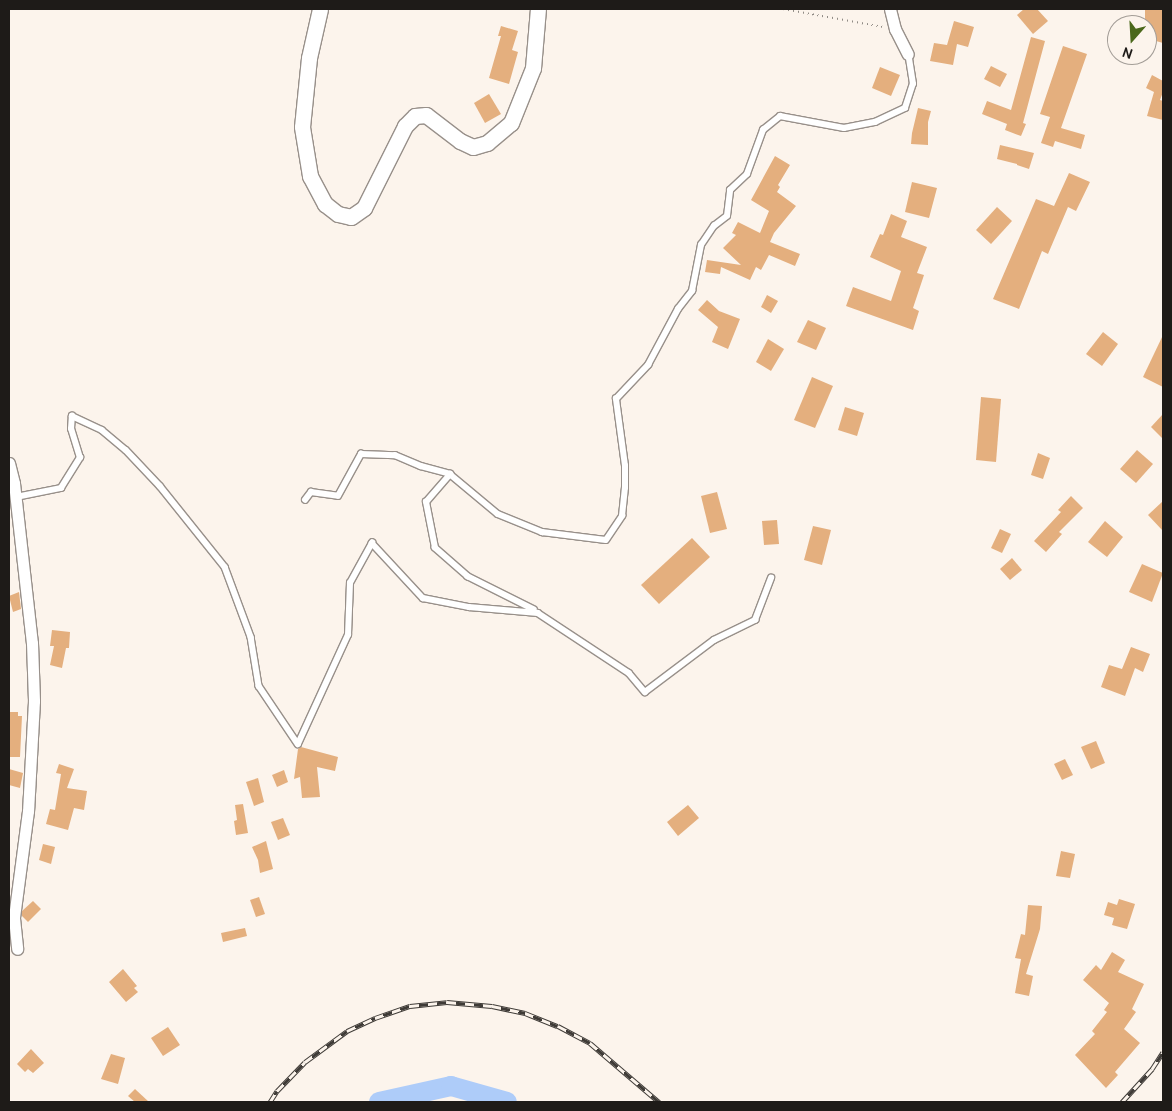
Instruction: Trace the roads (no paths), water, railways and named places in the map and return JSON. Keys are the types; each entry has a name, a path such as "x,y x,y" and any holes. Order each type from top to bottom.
{"street":[{"path":"320,9 309,58 302,127 310,176 325,204 338,214 351,217 364,208 405,126 415,116 426,115 460,141 473,147 487,143 511,123 533,68 538,9"},
{"path":"890,9 896,29 908,54"},
{"path":"9,463 16,497 32,643 34,701 28,810 14,918 17,949"}],"lane":[{"path":"305,500 311,492 338,496 361,454 396,455 420,466 450,474 498,514 542,532 606,540 622,516 625,488 625,466 616,399 648,365 678,309 692,292 701,245 714,226 726,216 730,190 747,174 762,130 780,116 844,128 875,122 905,108 913,84 908,54"},
{"path":"16,497 61,488 80,458 71,429 72,416 102,430 120,445 160,486 225,568 252,637 259,686 298,744 348,636 350,583 372,543 423,598 470,608 538,612"},
{"path":"450,474 426,502 435,548 468,577 538,612 629,673 645,692 714,640 755,620 771,578"}],"waterway":[{"path":"379,1102 451,1086 507,1102"}],"railway":[{"path":"270,1102 277,1091 305,1062 347,1031 375,1018 410,1006 447,1002 492,1006 525,1013 558,1026 590,1043 659,1102"},
{"path":"1122,1102 1152,1069 1163,1052"}]}
